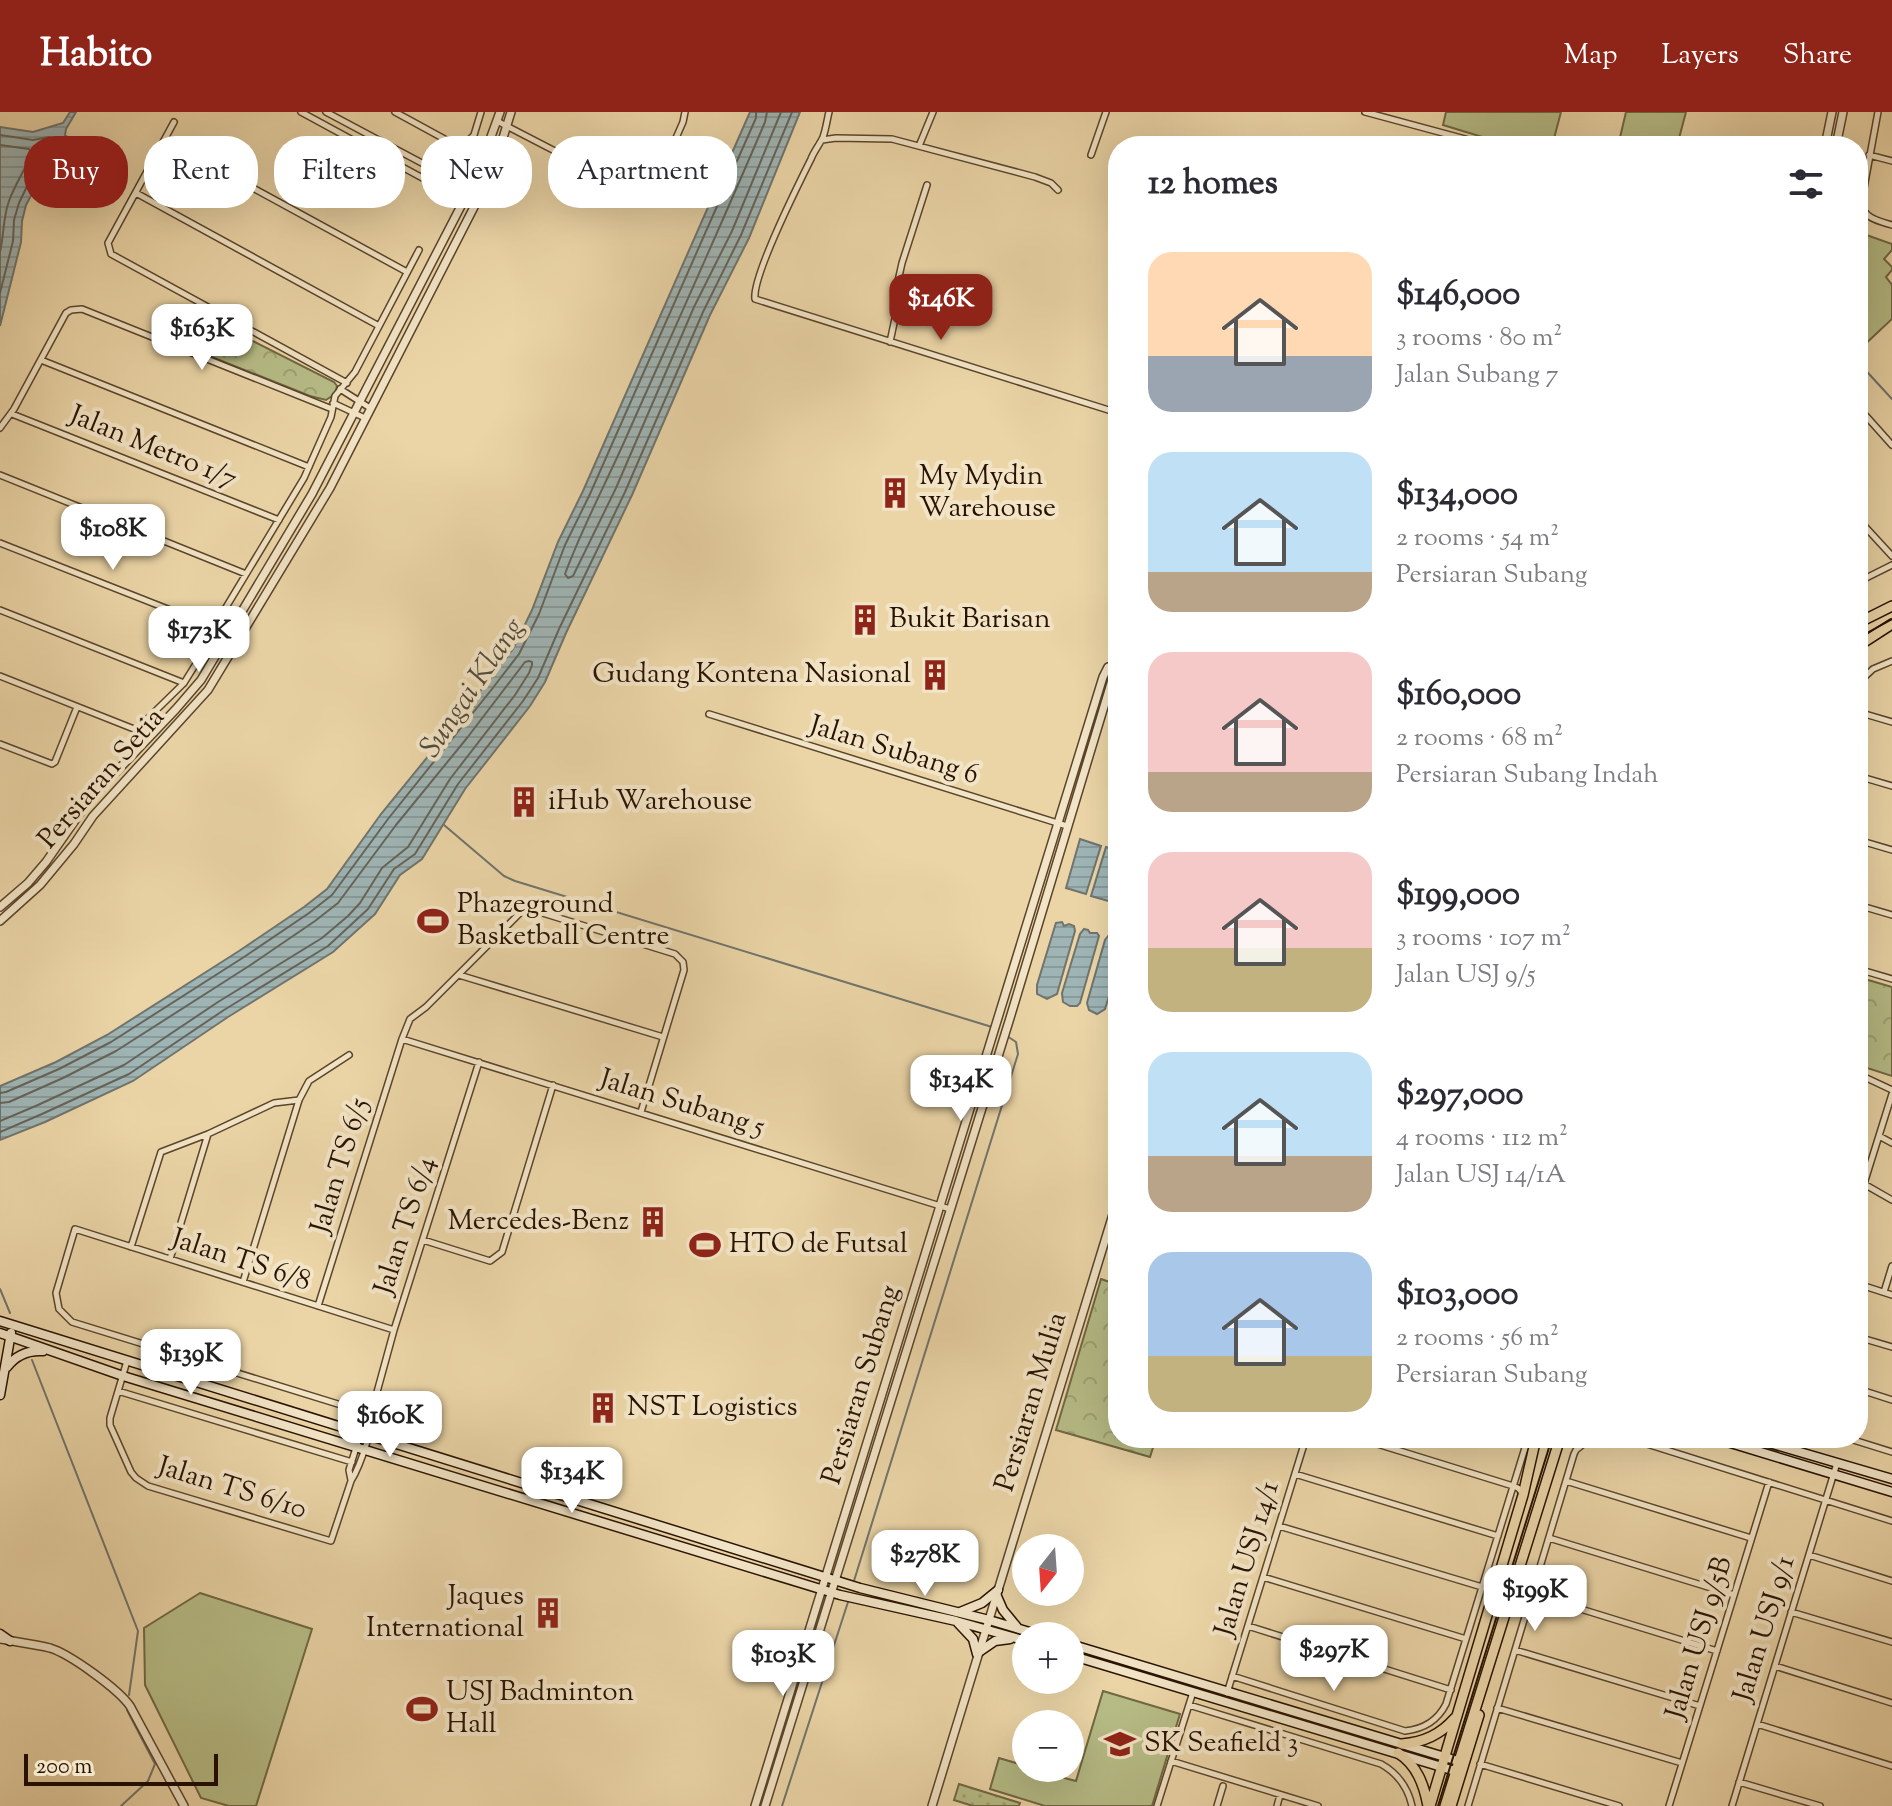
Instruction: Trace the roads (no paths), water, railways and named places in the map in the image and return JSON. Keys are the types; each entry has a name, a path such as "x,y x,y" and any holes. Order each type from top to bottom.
{"main road":[{"path":"1868,618 1892,606"},
{"path":"1868,640 1892,624"},
{"path":"5,1323 0,1333 123,1376 857,1600 958,1617 997,1592 1003,1610 1013,1622"},
{"path":"0,1395 11,1336 5,1323"},
{"path":"5,1323 860,1588 958,1617 1012,1628"},
{"path":"4,1371 29,1351 52,1352"},
{"path":"1429,1806 1459,1714 1534,1448"},
{"path":"1533,1454 1537,1448"},
{"path":"1445,1806 1556,1448"},
{"path":"1746,1448 1892,1492"},
{"path":"1786,1448 1892,1479"},
{"path":"958,1617 973,1639 978,1653 995,1641 1012,1639"},
{"path":"987,1624 1012,1635"},
{"path":"1084,1648 1400,1749 1428,1740 1445,1729 1459,1714"},
{"path":"1084,1659 1457,1766"},
{"path":"1451,1806 1472,1743 1489,1665"},
{"path":"1400,1749 1418,1774 1429,1806"}],"street":[{"path":"301,112 345,136"},
{"path":"326,112 370,136"},
{"path":"395,112 450,142 461,144 474,135 481,112"},
{"name":"Persiaran Setia","path":"492,136 500,112"},
{"name":"Persiaran Setia","path":"504,136 511,112"},
{"path":"497,121 640,195 648,194 654,188 685,112"},
{"path":"829,112 822,140 768,254 755,289 755,299 1108,410"},
{"path":"919,146 933,112"},
{"path":"1091,155 1106,112"},
{"path":"1365,112 1454,136"},
{"path":"1827,136 1832,112"},
{"path":"1838,136 1843,112"},
{"path":"1868,161 1878,112"},
{"path":"167,136 174,122"},
{"path":"822,140 883,138 902,141 1035,177 1051,183 1058,190"},
{"path":"1869,155 1892,161"},
{"path":"144,178 108,243 111,254 347,383"},
{"path":"890,342 897,309 900,268 927,185"},
{"path":"258,191 407,272"},
{"path":"136,193 379,326"},
{"name":"Persiaran Setia","path":"0,907 28,883 99,790 201,680 302,512 349,411 459,208"},
{"name":"Persiaran Setia","path":"0,921 40,885 93,816 208,690 330,488 473,208"},
{"path":"1868,216 1892,225"},
{"path":"0,676 134,729 184,683 309,467 331,417 335,396 355,372 419,250"},
{"path":"0,428 12,414 66,313 82,309 365,418"},
{"path":"41,360 309,467"},
{"path":"340,389 370,408"},
{"name":"Jalan Metro 1/7","path":"12,414 279,520"},
{"path":"1868,418 1892,445"},
{"path":"0,475 246,574"},
{"path":"1868,530 1892,556"},
{"path":"0,543 216,628"},
{"path":"1868,577 1892,565"},
{"path":"0,610 184,683"},
{"path":"1868,674 1892,661"},
{"name":"Persiaran Subang","path":"755,1806 831,1592 840,1581 1010,1018 1108,667"},
{"name":"Persiaran Subang","path":"765,1806 831,1592 826,1577 1000,1014 1108,692"},
{"path":"0,744 52,764 77,707"},
{"name":"Jalan Subang 6","path":"709,714 1062,825"},
{"path":"1868,715 1892,722"},
{"path":"1868,779 1892,786"},
{"path":"1868,843 1892,850"},
{"path":"1868,908 1892,915"},
{"name":"Jalan TS 6/5","path":"318,1306 410,1019 426,1007 523,910 533,910 675,954 683,962 684,970 641,1112"},
{"path":"1868,972 1892,979"},
{"path":"459,975 663,1037"},
{"name":"Jalan Subang 5","path":"402,1039 950,1209"},
{"path":"243,1282 299,1100 309,1081 349,1055"},
{"name":"Jalan TS 6/4","path":"364,1434 374,1415 374,1403 394,1330 479,1062"},
{"path":"1868,1079 1892,1092 1868,1171"},
{"path":"423,1240 490,1261 502,1252 553,1085"},
{"path":"131,1247 161,1152 274,1103 299,1100"},
{"path":"170,1259 208,1134"},
{"path":"1879,1136 1892,1143"},
{"path":"1868,1186 1892,1200"},
{"name":"Jalan TS 6/8","path":"367,1413 72,1322 59,1309 56,1293 75,1229 394,1330"},
{"name":"Persiaran Mulia","path":"932,1806 1108,1231"},
{"path":"1884,1292 1892,1266"},
{"path":"1868,1287 1892,1295"},
{"path":"1868,1340 1892,1347"},
{"name":"Jalan TS 6/10","path":"127,1361 110,1425 131,1472 148,1486 331,1541 356,1473 360,1448"},
{"path":"118,1391 352,1462"},
{"path":"1868,1392 1892,1400"},
{"name":"Jalan TS 6/4","path":"360,1448 367,1413 374,1403"},
{"path":"1868,1445 1892,1452"},
{"name":"Jalan TS 6/10","path":"351,1481 349,1470 360,1448"},
{"name":"Jalan USJ 14/1","path":"1226,1702 1303,1448"},
{"path":"1390,1448 1513,1486 1523,1495"},
{"path":"1232,1676 1405,1731 1436,1720 1451,1690 1525,1448"},
{"path":"1468,1806 1578,1448"},
{"path":"1660,1448 1892,1521"},
{"name":"Jalan USJ 9/1","path":"1732,1806 1837,1463"},
{"path":"1295,1474 1498,1536"},
{"path":"1566,1481 1751,1538"},
{"name":"Jalan USJ 9/5B","path":"1669,1806 1769,1482"},
{"path":"1279,1526 1482,1587"},
{"path":"1549,1538 1734,1595"},
{"path":"1809,1555 1892,1581"},
{"path":"1263,1577 1466,1639"},
{"path":"1532,1594 1717,1651"},
{"path":"1791,1612 1892,1642"},
{"path":"1248,1626 1451,1690"},
{"path":"4,1640 64,1654 119,1692 130,1706 184,1806"},
{"path":"1515,1650 1700,1706"},
{"path":"1775,1666 1892,1703"},
{"path":"1157,1806 1193,1692"},
{"path":"1189,1705 1381,1764 1397,1776 1412,1806"},
{"path":"1497,1708 1682,1763"},
{"path":"1757,1724 1892,1766"},
{"path":"1171,1761 1318,1806"},
{"path":"1480,1764 1619,1806"},
{"path":"1739,1782 1820,1806"},
{"path":"1217,1806 1223,1786"},
{"path":"1277,1806 1280,1795"},
{"path":"1794,1806 1796,1799"}],"water":[{"path":"70,112 76,112 66,129 66,136 24,136 25,208 21,242 0,326 0,127 33,132 63,123"},
{"path":"750,112 800,112 749,238 710,315 632,495 545,682 465,789 422,859 400,875 375,914 333,952 133,1081 0,1140 0,1086 56,1062 107,1035 239,951 327,889 381,814 513,649 708,208 737,208 737,142"},
{"path":"1080,839 1101,846 1086,894 1066,888"},
{"path":"1106,847 1108,901 1091,896"},
{"path":"1062,922 1064,926 1074,926 1075,931 1057,994 1047,999 1037,994 1037,985 1056,923"},
{"path":"1084,929 1099,936 1080,1003 1070,1006 1063,1002 1062,993"},
{"path":"1108,936 1108,999 1105,1009 1097,1014 1089,1010 1087,1003"}],"waterway":[{"path":"1868,373 1892,399"},
{"path":"444,825 504,876 515,881 992,1027"},
{"path":"853,1584 1018,1054 1016,1042 1007,1036"},
{"path":"0,1289 10,1313"},
{"path":"32,1360 138,1631 129,1695"},
{"path":"782,1806 848,1602"},
{"path":"121,1806 148,1781 155,1764 127,1710"}],"tram line":[{"path":"1868,632 1892,619"},
{"path":"1438,1806 1549,1448"}],"place":[{"name":"My Mydin Warehouse","path":"895,493"},
{"name":"Bukit Barisan","path":"865,620"},
{"name":"Gudang Kontena Nasional","path":"935,675"},
{"name":"iHub Warehouse","path":"524,802"},
{"name":"Phazeground Basketball Centre","path":"433,921"},
{"name":"Mercedes-Benz","path":"653,1222"},
{"name":"HTO de Futsal","path":"705,1245"},
{"name":"NST Logistics","path":"603,1408"},
{"name":"Jaques International","path":"548,1613"},
{"name":"USJ Badminton Hall","path":"422,1709"},
{"name":"SK Seafield 3","path":"1120,1744"}],"water label":[{"name":"Sungai Klang","path":"473,688"}]}
